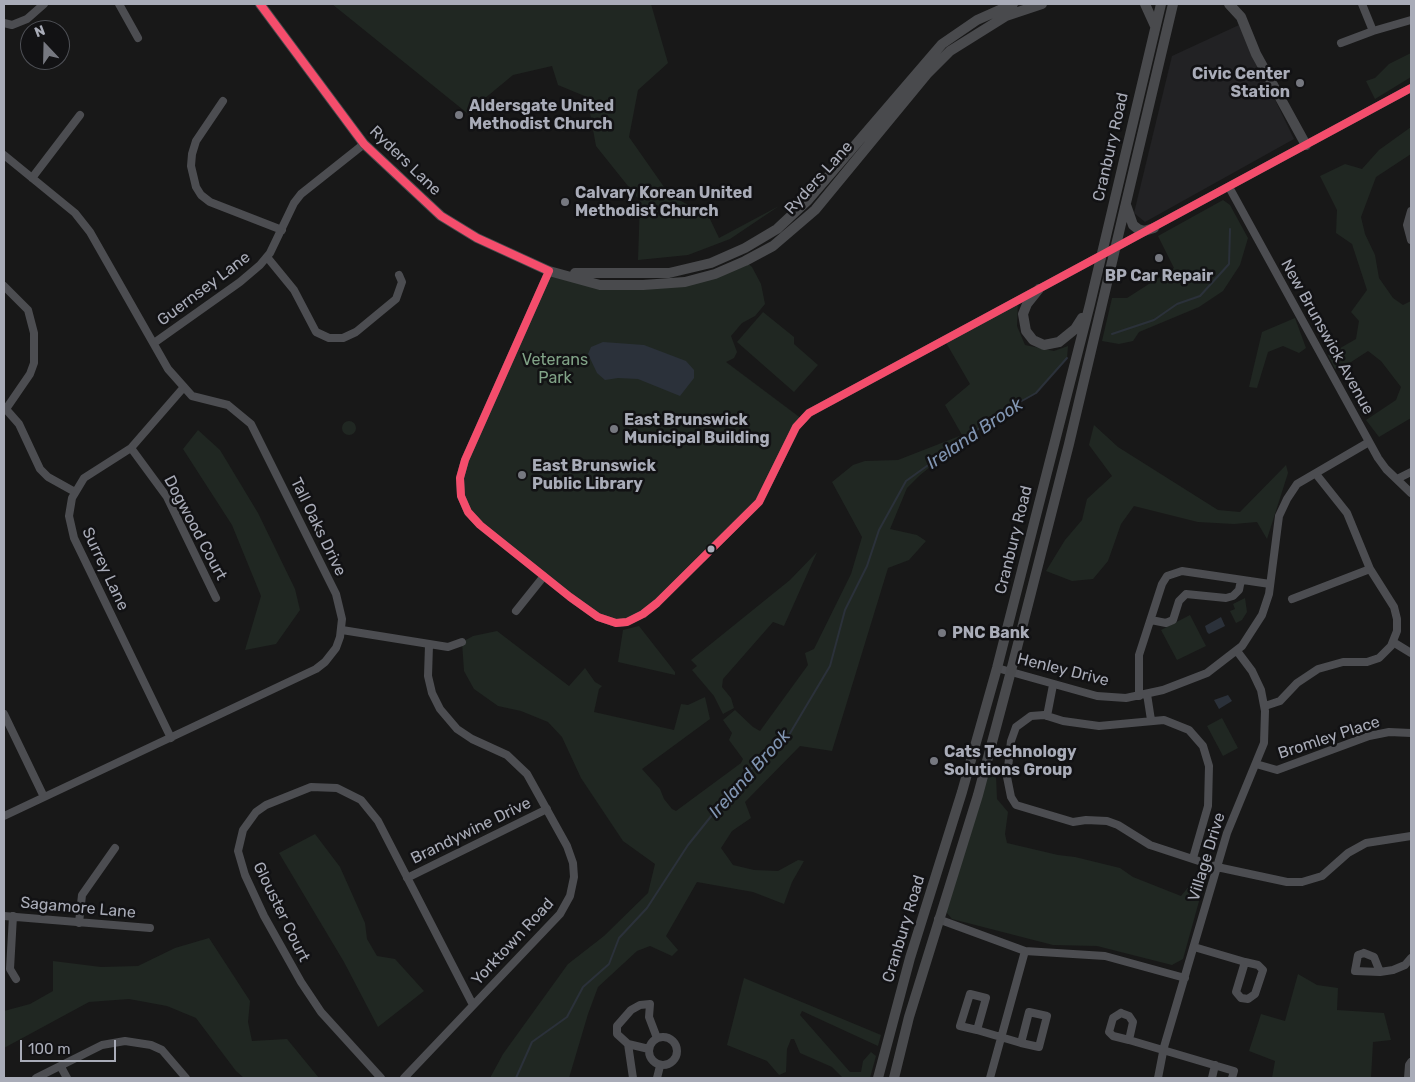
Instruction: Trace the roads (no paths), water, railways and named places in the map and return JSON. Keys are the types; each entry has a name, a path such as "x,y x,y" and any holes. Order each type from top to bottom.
{"main road":[{"name":"Ryders Lane","path":"260,4 364,144 441,216 477,238 549,271 600,285 643,285 685,282 715,274 773,246 815,210 927,74 950,51 977,32 1006,16 1042,4"},
{"name":"Ryders Lane","path":"549,271 597,275 669,273 711,263 744,248 776,228 808,200 942,44 978,20 1013,4"},
{"path":"1146,4 1155,27"},
{"name":"Cranbury Road","path":"878,1078 910,958 962,792 997,668 1090,304 1161,4"},
{"name":"Cranbury Road","path":"894,1078 909,1016 978,795 1011,672 1069,444 1173,4"},
{"path":"1229,4 1241,18 1256,54 1306,145"},
{"path":"1126,205 1133,225 1144,231 1154,228"},
{"path":"1039,289 1026,306 1023,320 1029,336 1044,345 1054,344 1069,335 1079,324 1090,304"}],"street":[{"path":"4,23 12,25 27,20 44,4"},
{"path":"120,4 138,38"},
{"path":"1362,4 1373,30"},
{"path":"1341,43 1373,30 1411,20"},
{"path":"549,271 465,460 460,484 463,501 475,521 598,617 616,623 627,622 643,614 724,539 759,502 796,427 809,413 1116,249 1411,88"},
{"path":"223,101 196,141 191,166 196,187 201,196 210,202 282,230"},
{"path":"32,178 80,115"},
{"name":"Guernsey Lane","path":"154,344 240,282 267,257 301,194 364,144"},
{"name":"Tall Oaks Drive","path":"4,155 75,213 90,232 168,369 192,396 221,402 236,410 251,424 258,434 339,602 342,613 342,630 333,653 316,669 4,816"},
{"name":"New Brunswick Avenue","path":"1229,187 1369,442 1386,469 1411,493"},
{"path":"1411,211 1407,225 1411,240"},
{"path":"267,257 294,290 316,332 329,338 343,338 356,332 396,299 402,282 399,275"},
{"path":"4,286 28,310 34,333 34,363 30,374 5,408 19,424 40,469 48,477 75,492"},
{"name":"Surrey Lane","path":"170,738 74,538 69,516 75,492 89,474 131,448 184,387"},
{"name":"Henley Drive","path":"997,668 1097,696 1143,695 1207,673 1237,651 1254,630 1262,615 1270,584 1279,516 1297,484 1369,442"},
{"name":"Dogwood Court","path":"131,448 167,497 216,598"},
{"path":"1397,479 1411,472"},
{"path":"1265,706 1280,701 1296,683 1318,669 1343,662 1359,664 1371,661 1385,653 1393,642 1397,627 1395,611 1370,569 1348,513 1316,474"},
{"path":"1292,599 1370,569"},
{"path":"1151,720 1143,695 1139,654 1162,584 1172,573 1182,571 1270,584"},
{"path":"516,610 544,576"},
{"path":"1150,620 1166,623 1173,620 1179,601 1186,594 1226,598 1233,596 1239,590 1241,580"},
{"path":"342,630 448,647 462,642"},
{"path":"1393,642 1411,653"},
{"name":"Yorktown Road","path":"404,1078 556,919 570,896 574,877 571,857 533,782 514,761 499,750 464,734 445,716 435,701 429,684 427,667 429,645"},
{"name":"Village Drive","path":"1158,1078 1164,1050 1227,833 1261,753 1266,732 1265,706 1257,681 1237,651"},
{"path":"1047,716 1053,685"},
{"path":"4,714 44,797"},
{"path":"1193,858 1208,806 1210,772 1207,756 1200,742 1189,730 1169,721 1151,720 1126,725 1099,726 1038,715 1026,719 1013,733 1008,786 1011,798 1016,805 1073,822 1086,820 1107,821 1118,825 1150,845 1217,867 1287,882 1302,882 1322,876 1348,853 1366,843 1411,836"},
{"name":"Bromley Place","path":"1256,764 1277,770 1369,736 1389,732 1411,733"},
{"name":"Glouster Court","path":"381,1078 321,1012 292,968 245,875 238,852 239,840 248,820 266,805 304,788 324,786 338,788 356,796 370,810 473,1005"},
{"name":"Brandywine Drive","path":"407,878 547,809"},
{"path":"79,924 82,895 115,848"},
{"name":"Sagamore Lane","path":"4,916 79,924 150,928"},
{"path":"13,916 10,969 16,979"},
{"path":"938,919 1025,951 1105,956 1185,978"},
{"path":"1194,947 1258,965 1262,970 1255,994 1248,999 1241,998 1236,992 1245,962"},
{"path":"990,1078 1025,951"},
{"path":"1380,972 1406,965 1411,959"},
{"path":"976,1030 986,998 970,994 960,1026 1021,1043 1039,1047 1047,1016 1029,1012 1021,1043"},
{"path":"633,1078 628,1044 616,1030 632,1010 640,1005 650,1004 649,1017 657,1038"},
{"path":"649,1049 657,1038"},
{"path":"649,1049 652,1061 660,1066 665,1066 674,1061 678,1052 671,1039 657,1038"},
{"path":"1129,1040 1234,1070 1232,1078"},
{"path":"36,1078 102,1045 114,1042 136,1042 162,1050 186,1078"},
{"path":"628,1044 649,1049"},
{"path":"1408,1078 1411,1062"},
{"path":"1212,1078 1216,1065"},
{"path":"657,1078 660,1066"},
{"path":"61,1067 67,1078"}],"waterway":[{"name":"Ireland Brook","path":"1112,334 1154,320 1177,304 1200,296 1229,264 1230,229"},
{"name":"Ireland Brook","path":"516,1078 532,1042 567,1017 583,987 609,964 619,938 647,908 688,845 745,774 786,740 830,666 845,610 867,566 879,530 906,481 1002,412 1036,393 1067,358"}],"place":[{"name":"Civic Center Station","path":"1300,83"},
{"name":"Aldersgate United Methodist Church","path":"459,115"},
{"name":"Calvary Korean United Methodist Church","path":"565,202"},
{"name":"BP Car Repair","path":"1159,258"},
{"name":"East Brunswick Municipal Building","path":"614,429"},
{"name":"East Brunswick Public Library","path":"522,475"},
{"name":"PNC Bank","path":"942,633"},
{"name":"Cats Technology Solutions Group","path":"934,761"}],"park label":[{"name":"Veterans Park","path":"555,369"}]}
